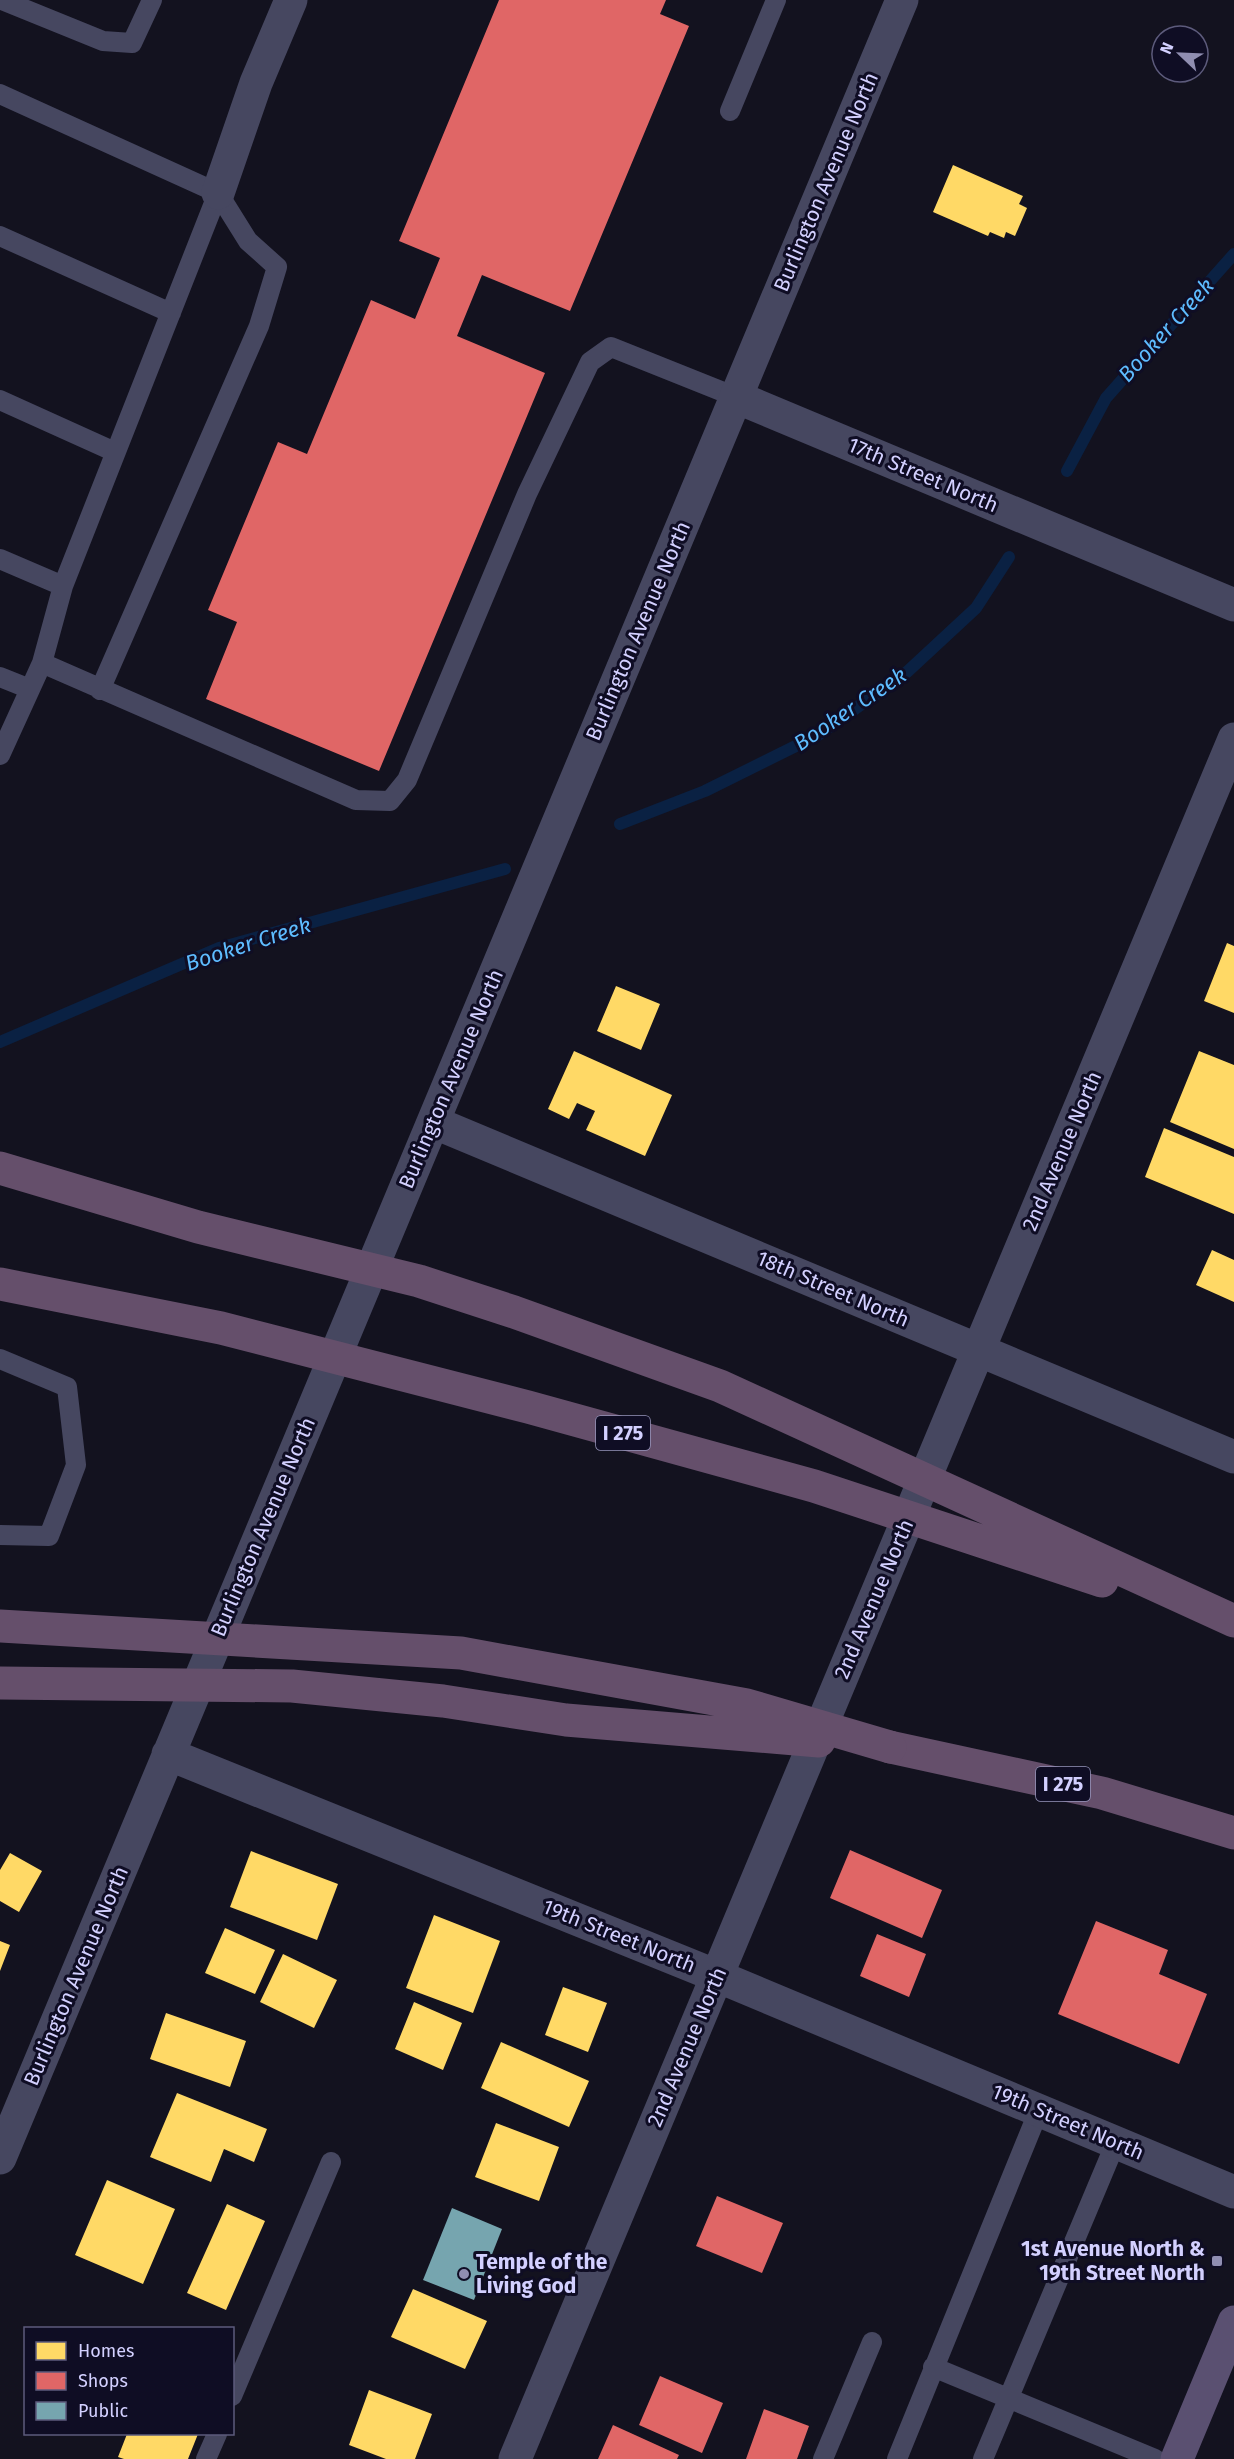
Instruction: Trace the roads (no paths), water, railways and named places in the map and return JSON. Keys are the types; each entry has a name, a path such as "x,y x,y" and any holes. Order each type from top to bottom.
{"highway":[{"path":"0,1168 198,1227 419,1281 514,1312 720,1386 1234,1622"},
{"name":"I 275","path":"0,1284 221,1328 528,1407 780,1477 1034,1558 1234,1626"},
{"name":"I 275","path":"0,1626 461,1653 747,1705 890,1747 1102,1793 1234,1833"},
{"path":"0,1683 292,1686 443,1701 566,1720 890,1747"}],"main road":[{"path":"1177,2459 1234,2322"}],"street":[{"name":"Burlington Avenue North","path":"0,2158 902,0"},
{"path":"218,193 256,83 287,9"},
{"name":"17th Street North","path":"736,397 1234,605"},
{"name":"2nd Avenue North","path":"515,2459 1234,739"},
{"name":"18th Street North","path":"433,1122 1234,1457"},
{"name":"19th Street North","path":"168,1754 717,1976 1234,2192"}],"lane":[{"path":"2,0 103,41 132,43 152,0"},
{"path":"730,111 776,0"},
{"path":"0,94 218,193 248,241 277,267 259,326 100,690 42,663"},
{"path":"0,755 42,663 63,586 218,193"},
{"path":"0,236 171,313"},
{"name":"17th Street North","path":"100,690 356,800 390,801 407,780 527,494 590,362 611,347 736,397"},
{"path":"0,400 115,452"},
{"path":"0,559 63,586"},
{"path":"0,677 30,689"},
{"path":"0,1359 67,1387 76,1465 49,1536 0,1535"},
{"path":"897,2459 1039,2110"},
{"path":"983,2459 1116,2142"},
{"path":"234,2391 331,2162"},
{"path":"823,2459 872,2342"},
{"path":"933,2367 1155,2459"},
{"path":"206,2459 216,2435"}],"waterway":[{"name":"Booker Creek","path":"1067,471 1106,398 1234,254"},
{"name":"Booker Creek","path":"620,824 705,791 818,735 907,672 976,608 1009,557"},
{"name":"Booker Creek","path":"0,1042 219,948 505,869"}],"place":[{"name":"1st Avenue North & 19th Street North","path":"1217,2261"},
{"name":"Temple of the Living God","path":"464,2274"}]}
